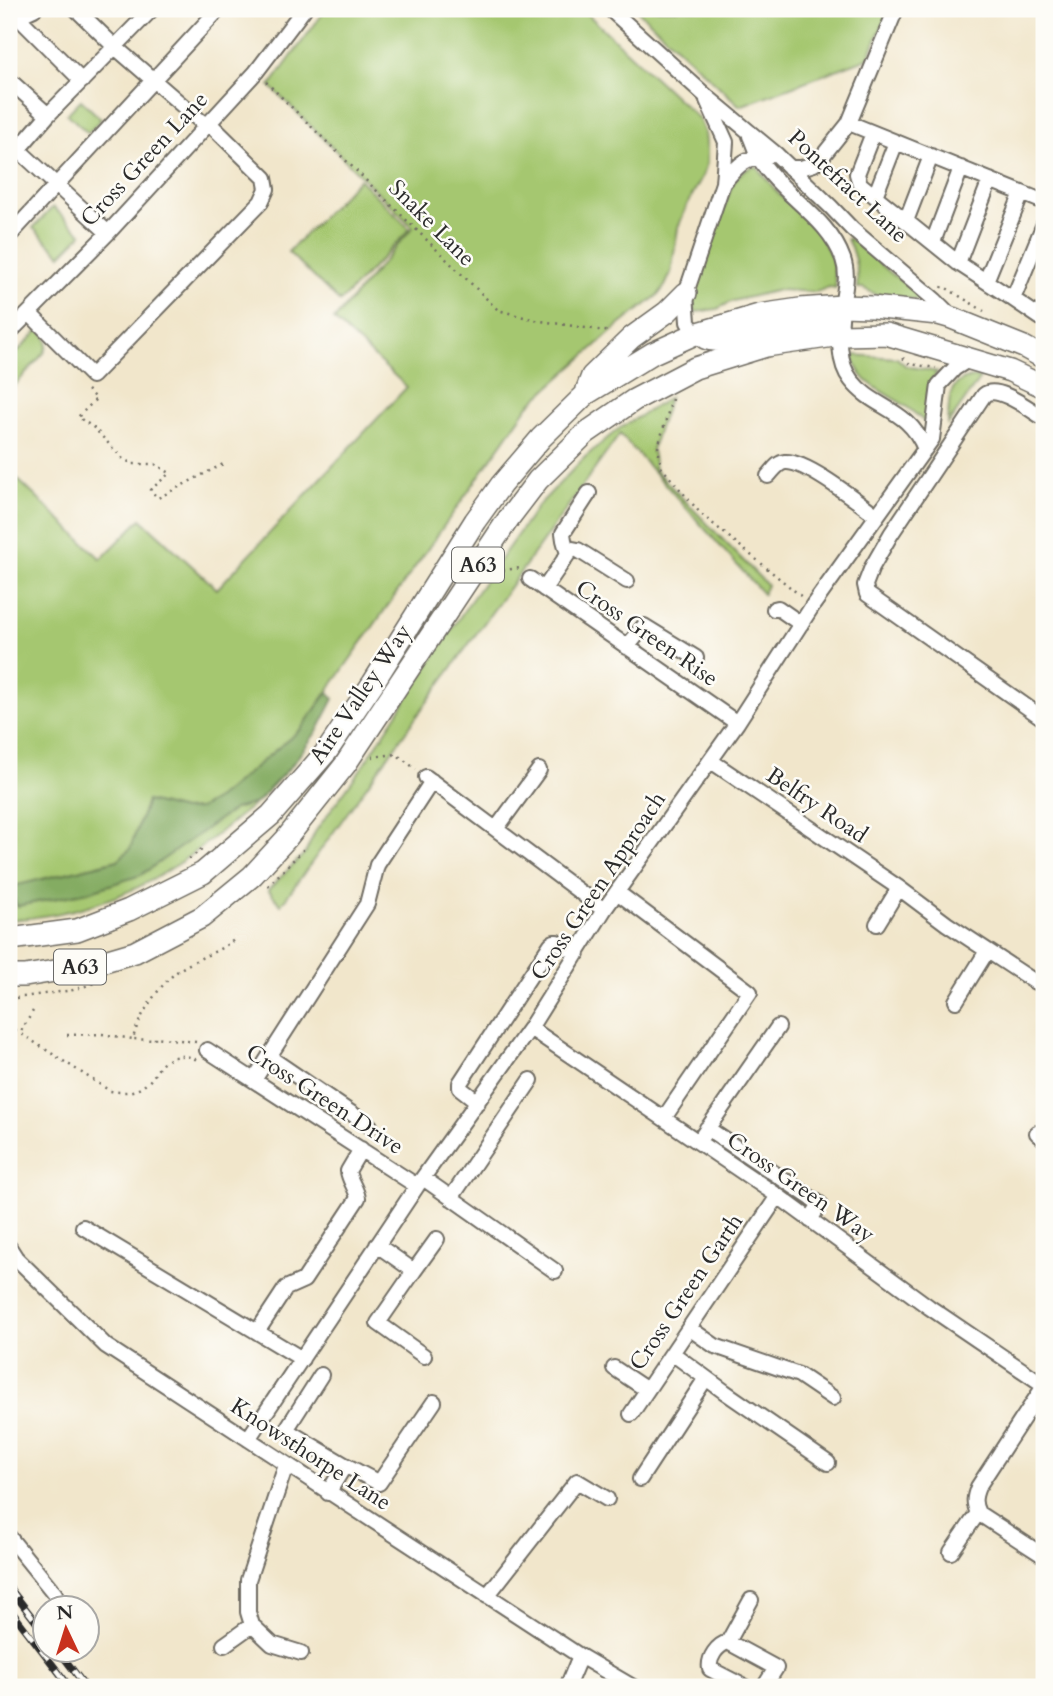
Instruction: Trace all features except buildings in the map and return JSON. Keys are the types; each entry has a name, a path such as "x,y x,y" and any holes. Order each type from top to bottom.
{"highway":[{"name":"A63","path":"586,394 592,376 631,338 667,312 686,293"},
{"name":"Pontefract Lane","path":"705,364 884,308 952,318 1024,347 1044,358"},
{"name":"A63","path":"695,334 711,341 781,328 871,324 886,334 963,363 1010,371 1044,387"},
{"name":"Aire Valley Way","path":"9,937 77,930 129,910 203,873 271,816 327,751 475,521 541,438 586,394 653,353 695,334"},
{"name":"Aire Valley Way","path":"14,978 91,965 135,952 202,917 252,876 286,839 345,765 509,518 538,480 586,433 634,400 705,364"}],"street":[{"path":"34,9 13,18 82,81"},
{"path":"29,313 92,376 261,202 268,190 265,178 207,124 115,47 78,9"},
{"path":"108,233 56,185 12,150 152,9"},
{"path":"9,236 219,9"},
{"name":"Cross Green Lane","path":"9,333 108,233 256,72 304,9"},
{"name":"Pontefract Lane","path":"610,9 706,96 777,155 852,229 935,300 952,318"},
{"path":"790,168 814,164 849,123 896,9"},
{"path":"9,80 48,116"},
{"name":"Pontefract Lane","path":"695,334 688,322 686,293 723,183 726,142 706,96"},
{"path":"849,123 1044,202"},
{"path":"748,131 759,157 776,179 820,223 837,245 844,263 846,282 836,325 842,359 851,381 915,429 925,449"},
{"path":"873,132 857,174 860,184 958,263 1044,320"},
{"path":"874,196 896,142"},
{"path":"723,183 742,162 777,155"},
{"path":"906,220 931,156"},
{"path":"813,190 821,158"},
{"path":"933,242 961,168"},
{"path":"958,263 990,180"},
{"path":"986,281 1022,193"},
{"path":"1013,299 1044,224"},
{"name":"Cross Green Approach","path":"248,1439 420,1182 530,1028 604,910 737,723 876,515 932,439 939,385 963,363"},
{"path":"1044,418 997,392 988,392 891,534 865,585 867,594 1044,719"},
{"path":"768,476 782,463 788,462 806,468 876,515"},
{"path":"568,554 563,533 589,493"},
{"path":"544,589 573,549 627,581"},
{"name":"Cross Green Rise","path":"530,579 737,723"},
{"path":"774,609 778,608 801,624"},
{"path":"627,647 644,625 696,657"},
{"name":"Belfry Road","path":"710,761 899,888 987,951 1035,982 1044,982"},
{"path":"496,829 539,770"},
{"path":"254,1080 367,904 377,865 428,778 604,910"},
{"path":"877,924 899,888"},
{"path":"617,892 750,992 664,1118"},
{"path":"478,1102 460,1088 460,1083 551,944 557,942 578,953"},
{"path":"956,1001 987,951"},
{"path":"698,1142 778,1027"},
{"name":"Cross Green Way","path":"530,1028 778,1196 929,1307 1044,1385"},
{"name":"Cross Green Drive","path":"210,1051 361,1149 451,1198 555,1271"},
{"path":"269,1057 370,1126"},
{"path":"451,1198 531,1080"},
{"path":"707,1128 820,1204 810,1220"},
{"path":"257,1332 286,1288 304,1280 358,1198 348,1171 361,1149"},
{"name":"Cross Green Garth","path":"631,1413 778,1196"},
{"path":"83,1227 302,1359"},
{"path":"424,1356 378,1324 437,1239"},
{"path":"377,1245 414,1271"},
{"name":"Knowsthorpe Lane","path":"9,1247 16,1258 106,1346 328,1493 580,1656 633,1687"},
{"path":"689,1328 715,1346 799,1376 833,1398"},
{"path":"672,1353 828,1463"},
{"path":"614,1368 646,1390"},
{"path":"321,1375 286,1430 379,1483 434,1402"},
{"path":"640,1479 706,1378"},
{"path":"1044,1385 978,1487 974,1498 978,1513 1044,1556"},
{"path":"286,1465 248,1580 248,1612 252,1625 272,1644 301,1653"},
{"path":"328,1493 345,1465"},
{"path":"487,1595 577,1481 607,1499"},
{"path":"951,1552 978,1513"},
{"path":"9,1537 55,1594"},
{"path":"745,1687 710,1669 709,1663 723,1643 728,1642 751,1600"},
{"path":"224,1646 252,1625"},
{"path":"728,1642 776,1668 770,1685"},
{"path":"567,1687 580,1656"}],"path":[{"name":"Snake Lane","path":"256,72 498,310 536,320 618,333"},
{"path":"902,358 910,364 937,369 963,363"},
{"path":"83,386 96,399 78,416 94,428 123,459 133,464 155,464 170,473 150,490 158,498 225,463"},
{"path":"675,389 658,447 661,467 701,514 813,606"},
{"path":"472,574 521,568 530,579"},
{"path":"364,758 396,754 428,778"},
{"path":"259,892 269,886 303,850 309,837"},
{"path":"133,1040 135,1031 163,984 178,971 235,939"},
{"path":"9,999 73,990 100,982"},
{"path":"20,1033 33,1011"},
{"path":"9,1026 110,1091 122,1093 136,1090 148,1083 170,1058 188,1055 205,1064 210,1051 194,1041 155,1037 155,1040 133,1040 102,1034 68,1035"}],"green space":[{"path":"326,9 582,9 699,119 705,134 707,163 678,228 671,273 658,295 617,327 529,405 301,729 218,798 199,809 183,810 147,801 130,849 118,860 15,886 14,899 17,906 88,892 234,809 256,803 185,859 137,888 74,910 9,920 9,475 11,473 101,559 141,519 217,589 407,387 334,320 413,227 270,86"},
{"path":"638,9 887,9 888,13 868,58 740,106"},
{"path":"81,100 101,119 88,133 67,114"},
{"path":"756,166 778,193 818,232 832,258 836,288 829,287 816,292 779,290 733,301 717,309 695,312 695,290 731,188 740,174"},
{"path":"359,179 410,229 340,302 288,252"},
{"path":"53,207 82,234 61,255 33,228"},
{"path":"847,239 927,300 877,295 857,288 857,269"},
{"path":"40,329 46,341 46,350 9,392 9,360"},
{"path":"853,355 897,358 906,366 937,372 928,388 926,423 865,379 855,365"},
{"path":"980,378 948,424 949,401 953,388 964,379"},
{"path":"669,398 652,449 655,470 767,585 763,594 620,434 281,905 268,890 306,852 315,832 363,766 469,603 538,506 584,458 617,430"},
{"path":"328,692 334,699 318,730 291,766 256,803 234,809 141,875 88,892 17,906 14,886 118,860 130,849 147,801 183,810 199,809 218,798 301,729"}],"railway":[{"path":"9,1587 32,1617"},
{"path":"9,1608 70,1687"},
{"path":"69,1664 86,1687"}]}
